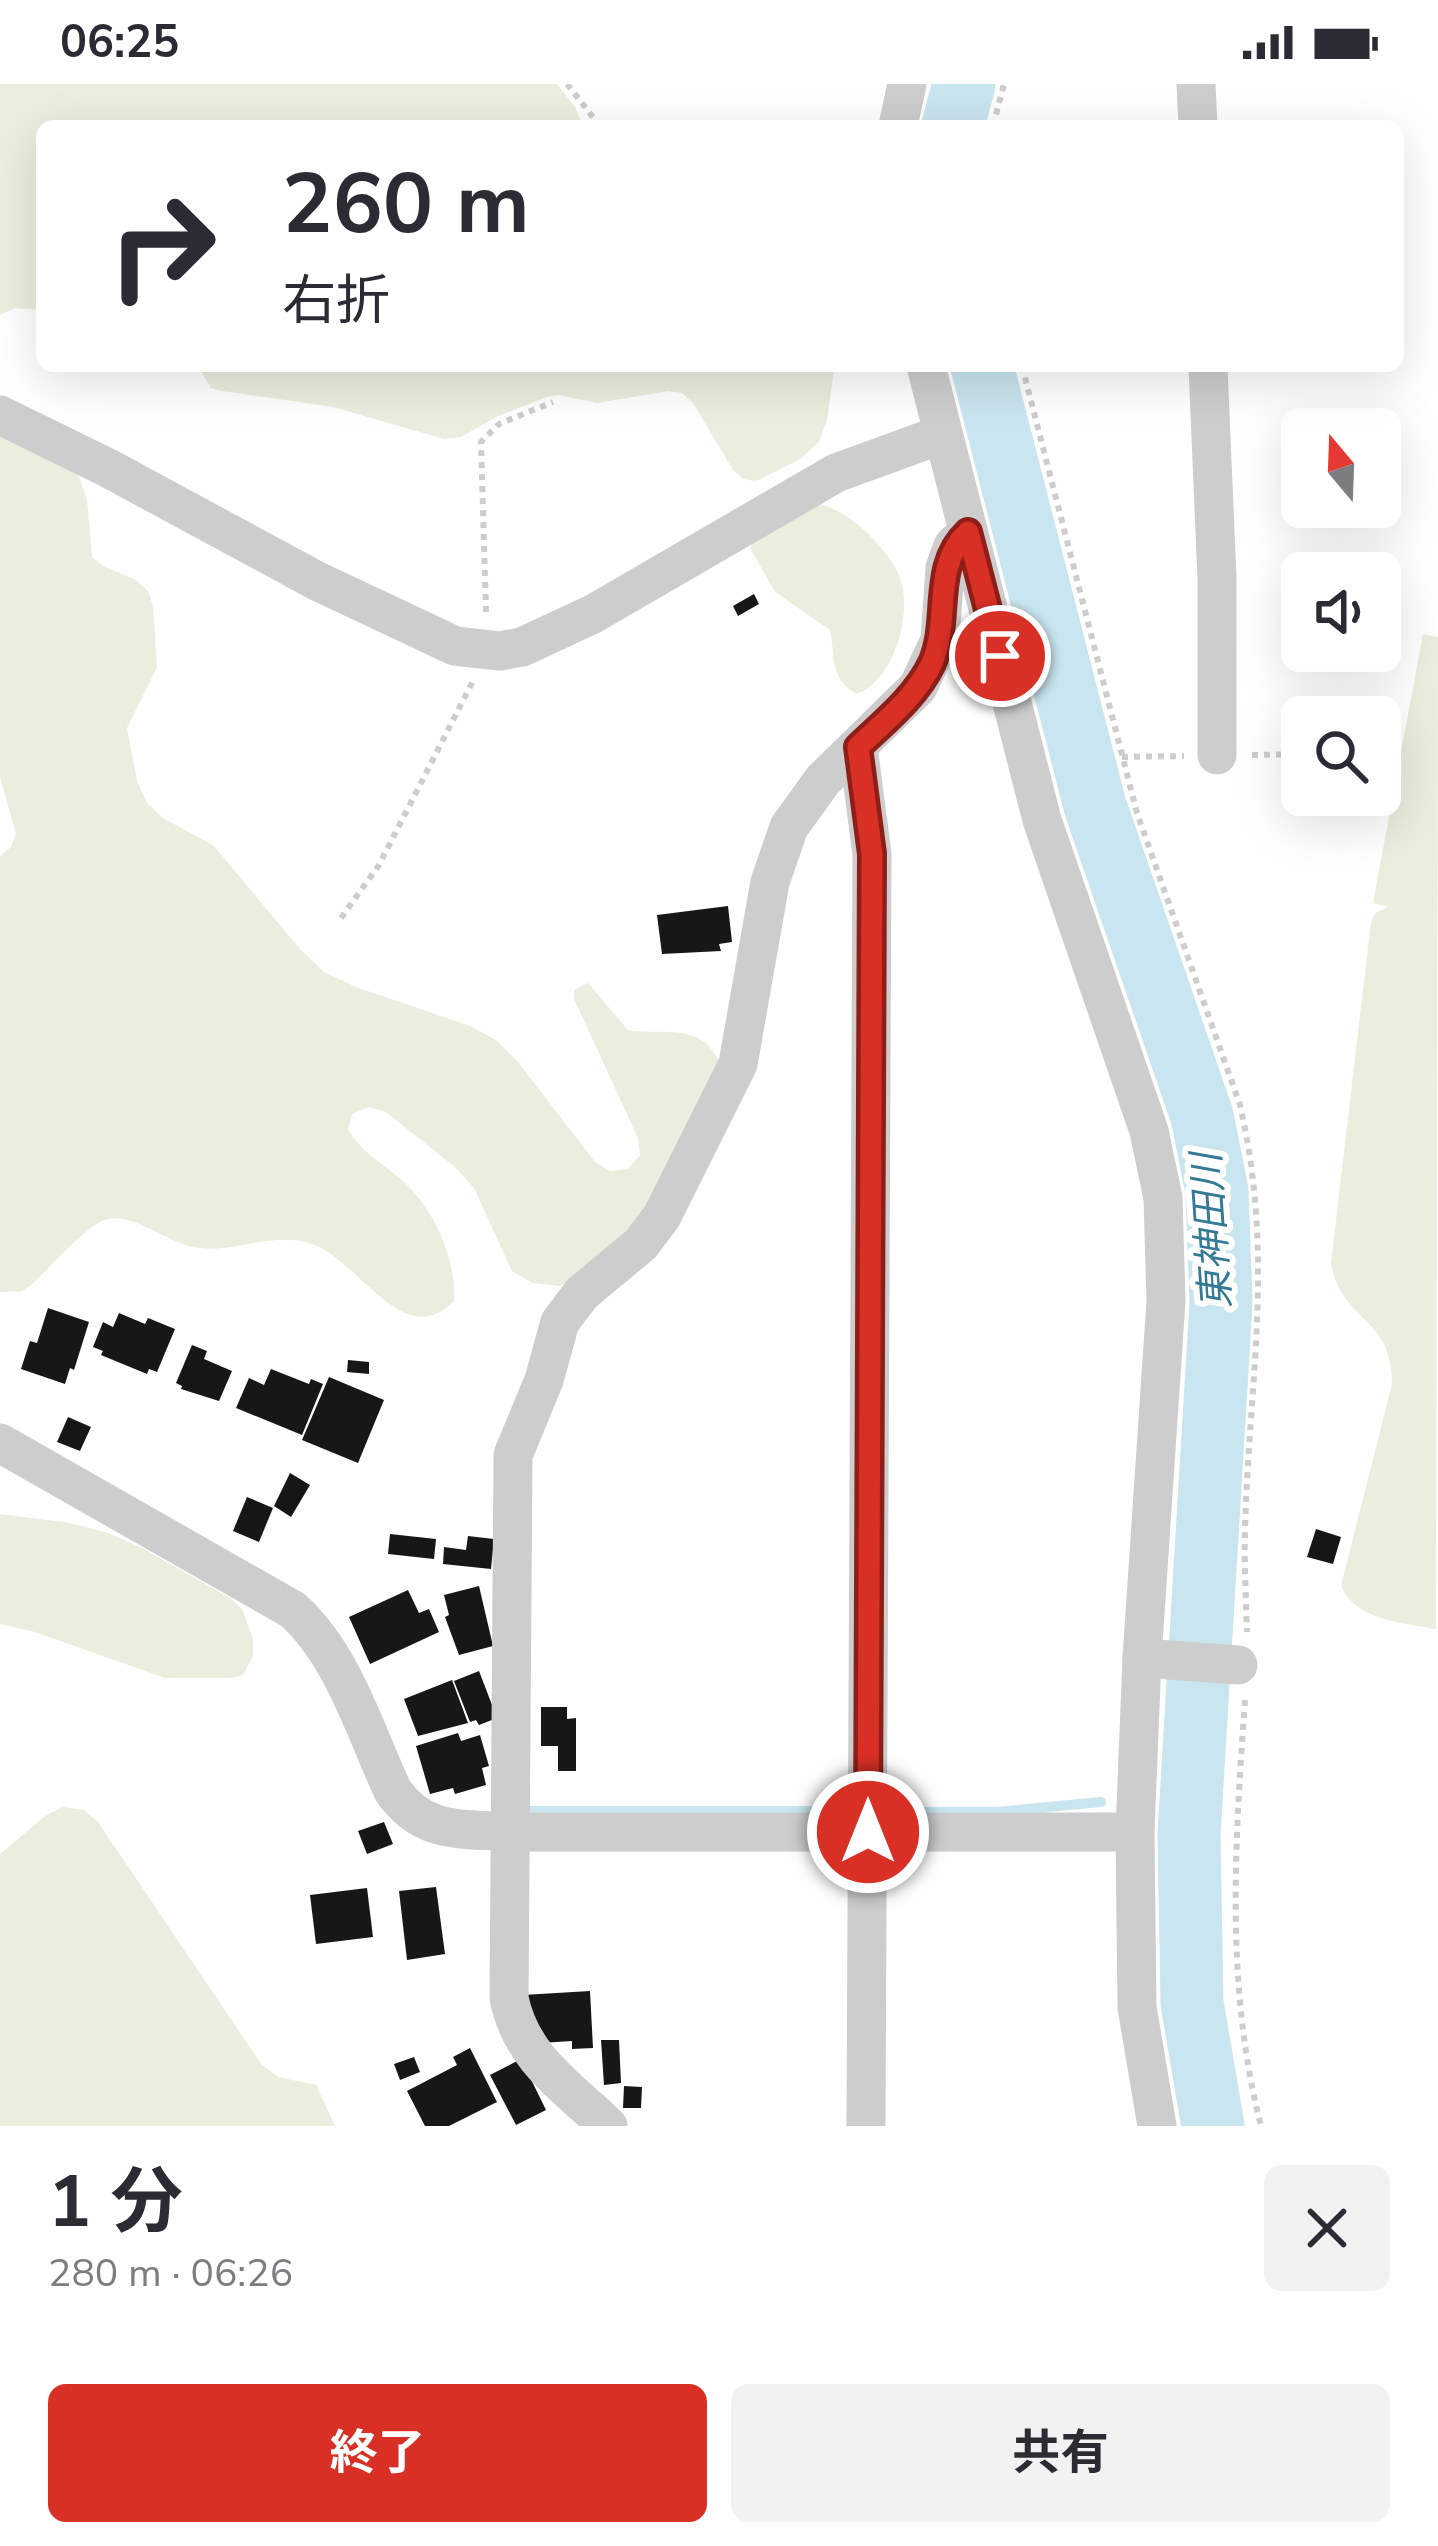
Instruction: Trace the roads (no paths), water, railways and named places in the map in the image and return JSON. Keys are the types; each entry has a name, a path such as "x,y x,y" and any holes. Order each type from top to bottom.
{"street":[{"path":"899,120 907,84"},
{"path":"1196,84 1198,120"},
{"path":"928,372 1042,820 1150,1132 1163,1198 1166,1301 1135,1832 1138,2007 1156,2126"},
{"path":"1208,372 1217,579 1217,755"},
{"path":"0,416 108,468 317,581 455,646 488,651 522,647 568,627 836,472 943,434"},
{"path":"608,2126 542,2066 514,2023 509,1998 513,1455 539,1394 560,1322 582,1294 641,1244 662,1216 738,1064 777,854 804,802 918,687 940,640 952,546 968,532"},
{"path":"858,747 872,854 866,2126"},
{"path":"0,1442 293,1610 314,1628 393,1791 407,1811 428,1824 510,1832 1135,1832"},
{"path":"1146,1659 1243,1665"}],"waterway":[{"path":"955,84 963,87"},
{"name":"東神田川","path":"955,120 964,84"},
{"name":"東神田川","path":"984,372 1095,806 1202,1116 1217,1191 1221,1303 1189,1834 1192,2003 1213,2126"},
{"path":"888,1812 996,1812 1101,1802"},
{"path":"529,1811 847,1811"}]}
